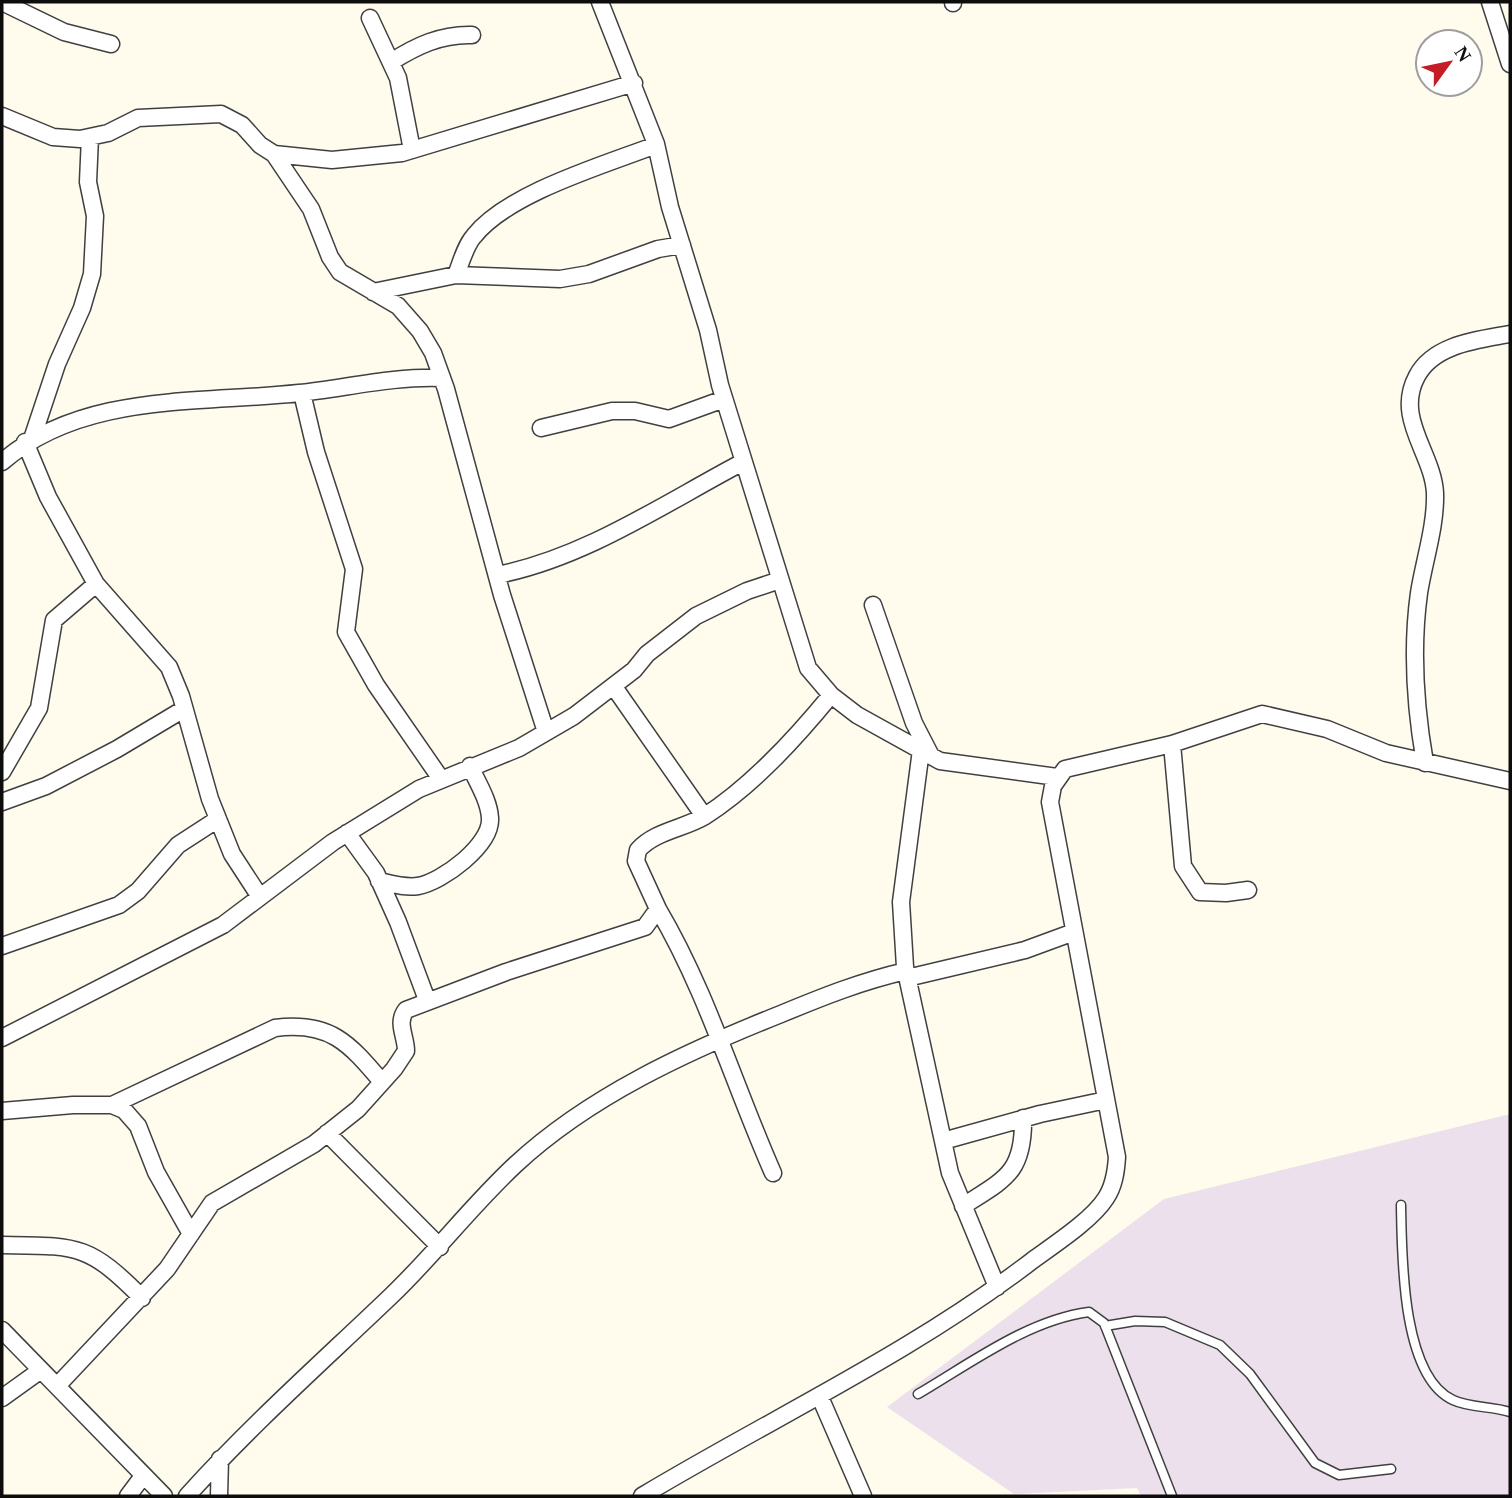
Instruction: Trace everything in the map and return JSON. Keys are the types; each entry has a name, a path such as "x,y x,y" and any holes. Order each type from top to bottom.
{"street":[{"path":"2,2 64,32 111,44"},
{"path":"600,2 634,83 656,145 708,330 724,399 808,668 831,695 857,715 940,761 1057,777"},
{"path":"1490,2 1510,64"},
{"path":"370,18 398,78 412,150"},
{"path":"391,62 415,47 436,40 456,35 472,36"},
{"path":"274,154 331,160 370,158 412,150 634,83"},
{"path":"2,116 52,136 90,137 108,134 138,118 221,114 242,125 260,145 274,154 311,209 330,257 340,272 398,306 420,331 442,378 469,465 497,575 546,732"},
{"path":"90,137 88,181 95,216 92,274 82,308 28,440 48,497 96,584 169,667 218,819 232,854 260,897"},
{"path":"456,275 471,239 497,213 552,186 656,145"},
{"path":"373,292 456,275 560,279 589,274 658,249 682,245"},
{"path":"1425,763 1413,671 1419,595 1435,492 1412,428 1410,393 1417,375 1430,358 1470,341 1510,334"},
{"path":"2,462 28,440 120,408 302,393 412,377 442,378"},
{"path":"302,393 316,452 354,569 346,632 386,700 441,779"},
{"path":"541,428 612,411 635,411 669,419 724,399"},
{"path":"497,575 552,559 609,533 743,462"},
{"path":"2,1038 223,925 347,833 441,779 519,748 546,732 614,687 634,670 647,654 696,616 747,591 780,580"},
{"path":"2,772 39,708 54,620 96,584"},
{"path":"873,606 926,753 901,902 906,974 950,1173 998,1287"},
{"path":"614,687 704,816"},
{"path":"773,1173 683,951 658,909 636,861 638,850 653,837 704,816 795,738 831,695"},
{"path":"2,802 46,786 184,709"},
{"path":"642,1496 729,1444 820,1397 998,1287 1063,1237 1106,1199 1115,1180 1117,1157 1050,802 1057,777 1065,769 1172,744 1262,714 1327,729 1386,752 1425,763 1510,781"},
{"path":"1172,744 1183,866 1188,878 1200,892 1248,890"},
{"path":"379,881 402,886 429,882 440,877 482,842 491,820 470,766"},
{"path":"2,946 119,905 138,891 178,845 218,819"},
{"path":"347,833 379,881 427,1000"},
{"path":"57,1386 142,1298 212,1203 327,1133 358,1109 407,1051 402,1016 415,1004 645,927 658,909"},
{"path":"187,1496 220,1459 440,1247 515,1166 555,1133 662,1067 718,1039 863,981 1026,950 1074,932"},
{"path":"2,1111 112,1105 275,1028 302,1025 328,1032 354,1050 382,1082"},
{"path":"943,1141 1023,1118 1106,1100"},
{"path":"112,1105 124,1110 138,1126 156,1172 191,1234"},
{"path":"963,1206 1010,1175 1023,1142 1023,1118"},
{"path":"327,1133 440,1247"},
{"path":"2,1245 75,1248 96,1256 142,1298"},
{"path":"2,1330 164,1496"},
{"path":"2,1398 41,1370"},
{"path":"820,1397 863,1496"},
{"path":"219,1496 220,1459"},
{"path":"128,1496 143,1476"}],"lane":[{"path":"1401,1205 1402,1254 1410,1332 1423,1364 1436,1387 1453,1400 1510,1412"},
{"path":"918,1394 1029,1330 1065,1315 1089,1312 1105,1326 1172,1496"},
{"path":"1105,1326 1135,1321 1166,1322 1220,1345 1250,1374 1315,1464 1339,1475 1391,1469"}],"shaded area":[{"path":"1510,1114 1510,1496 1141,1496 1137,1488 1014,1494 887,1407 1164,1199"}]}
